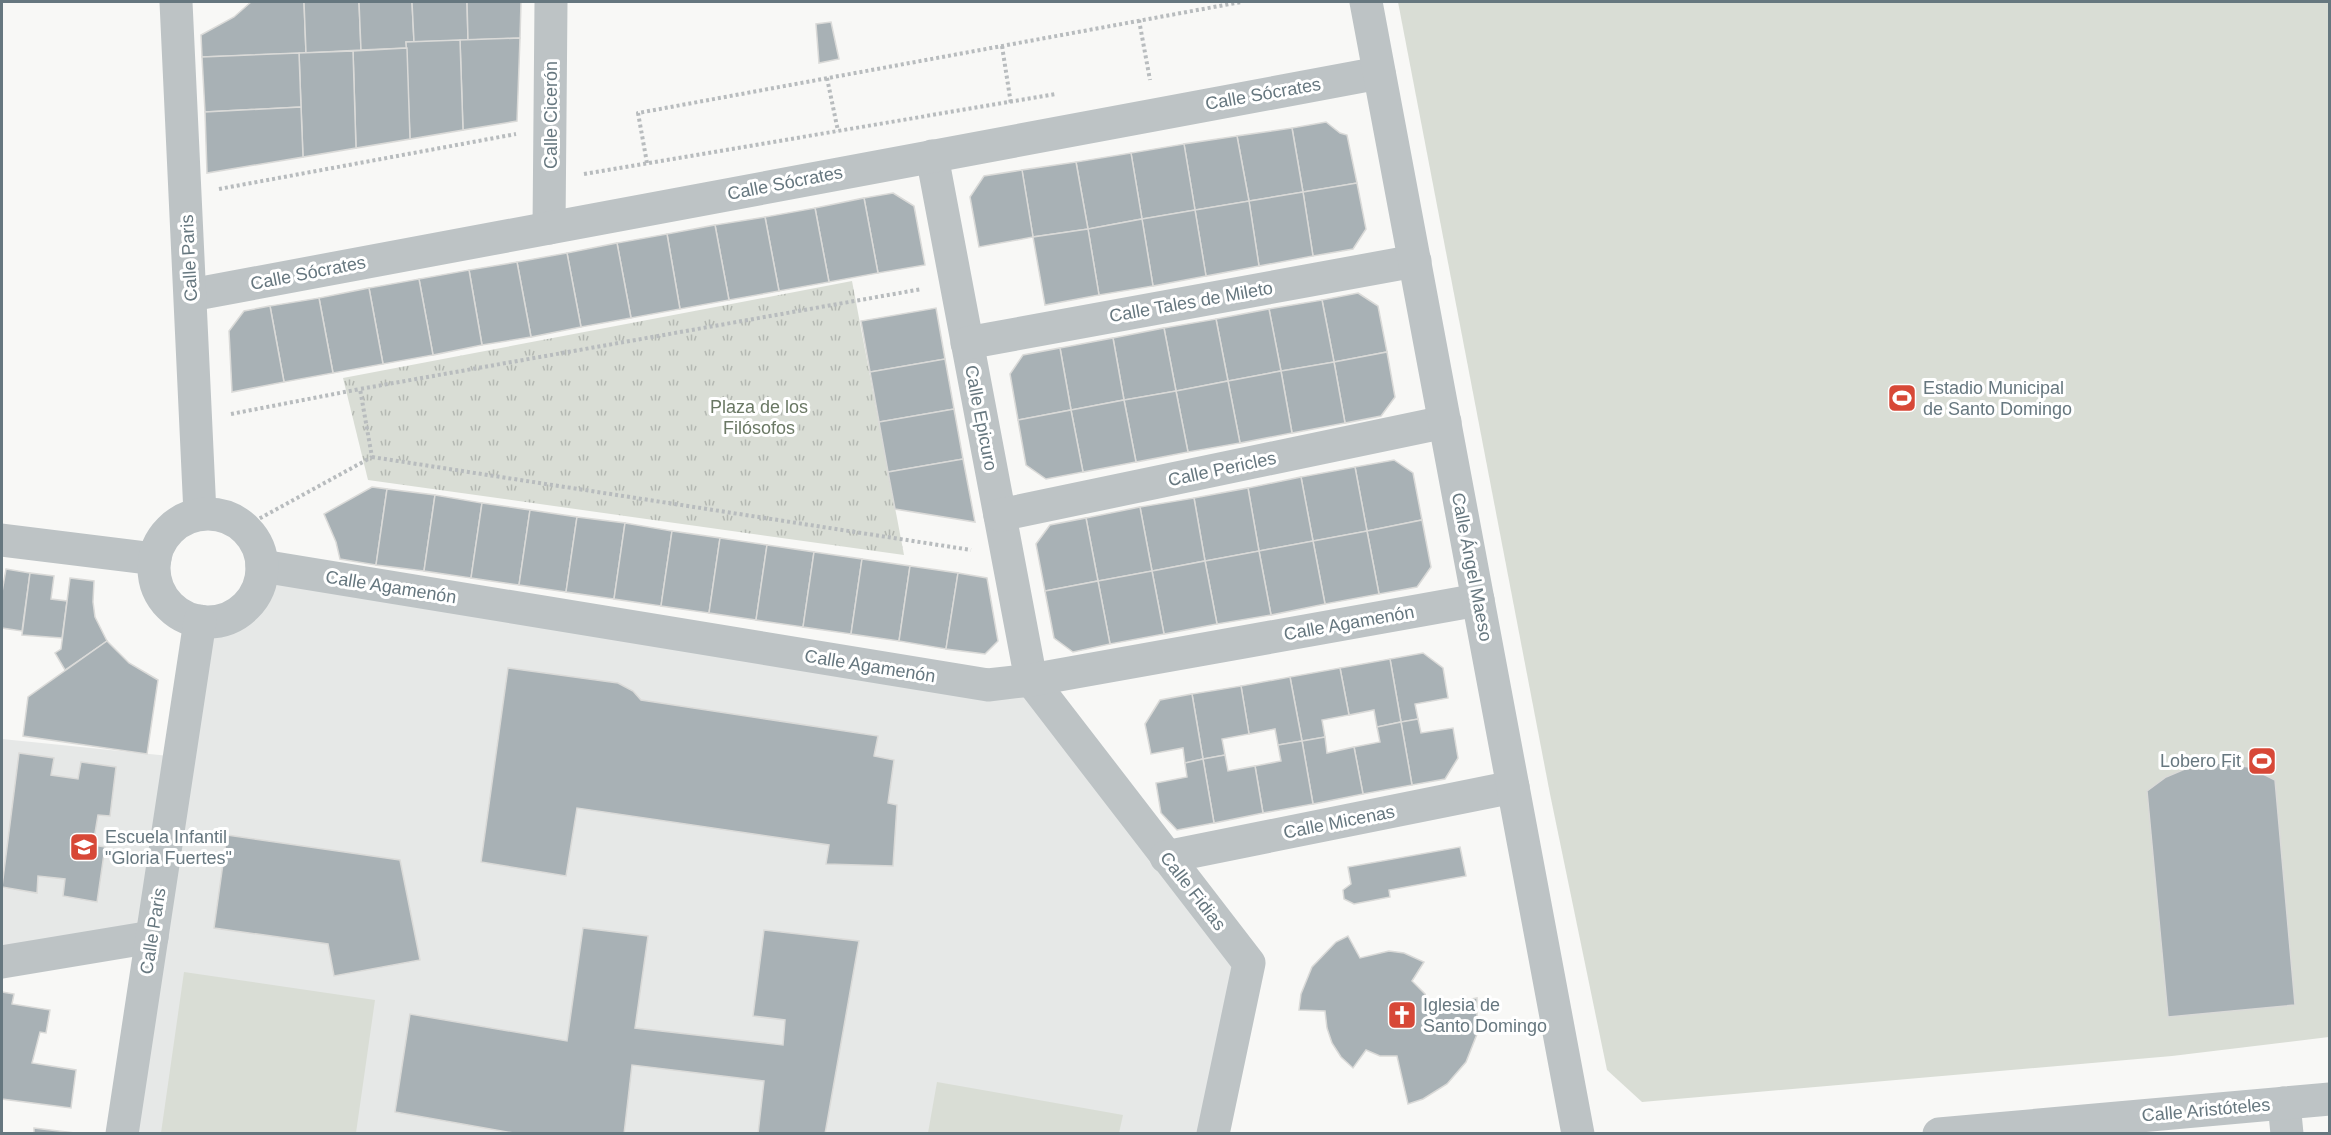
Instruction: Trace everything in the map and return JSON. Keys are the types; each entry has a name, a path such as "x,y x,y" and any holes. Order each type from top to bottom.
{"street":[{"name":"Calle Paris","path":"176,2 200,514"},
{"name":"Calle Cicerón","path":"549,228 551,2"},
{"name":"Calle Ángel Maeso","path":"1366,2 1578,1134"},
{"name":"Calle Sócrates","path":"191,295 1379,73"},
{"name":"Calle Epicuro","path":"932,156 1031,680"},
{"name":"Calle Tales de Mileto","path":"967,343 1414,261"},
{"name":"Calle Pericles","path":"1000,515 1445,422"},
{"path":"200,514 216,514 231,519 243,527 254,539 262,566 259,585 250,601 237,614 219,621 200,621 184,616 170,606 159,592 154,576 154,559 160,542 170,529 184,519 200,514"},
{"path":"2,540 154,559"},
{"name":"Calle Agamenón","path":"262,566 988,685 1031,680 1478,600"},
{"name":"Calle Paris","path":"122,1134 200,621"},
{"name":"Calle Fidias","path":"1031,680 1249,963 1213,1134"},
{"name":"Calle Micenas","path":"1166,856 1513,787"},
{"path":"2,962 152,937"},
{"name":"Calle Aristóteles","path":"1939,1134 2286,1118 2330,1099"}],"path":[{"path":"647,163 638,113 1241,2"},
{"path":"1139,20 1156,113"},
{"path":"1002,46 1017,140"},
{"path":"1138,80 1161,76"},
{"path":"827,78 838,131"},
{"path":"551,180 1057,94"},
{"path":"186,195 551,128"},
{"path":"197,421 360,389 956,283"},
{"path":"360,389 372,457"},
{"path":"243,527 372,457 1007,556"}],"shaded area":[{"path":"262,566 1031,680 1249,963 1213,1133 122,1134 152,937 2,962 2,739 179,757 200,621 219,621 237,614 250,601 259,585"}],"green space":[{"name":"Estadio Municipal de Santo Domingo","path":"1398,2 2329,2 2329,1037 2172,1056 1642,1102 1607,1070 1550,794"},
{"name":"Plaza de los Filósofos","path":"852,281 904,555 368,480 343,378"},
{"path":"184,972 375,1000 356,1133 161,1133"},
{"path":"937,1082 1123,1115 1119,1133 928,1133"}],"building":[{"path":"251,2 304,2 306,53 202,57 201,35 234,17"},
{"path":"304,2 359,2 361,50 306,53"},
{"path":"359,2 412,2 414,42 406,42 407,48 361,50"},
{"path":"412,2 467,2 468,40 414,42"},
{"path":"467,2 521,2 520,38 468,40"},
{"path":"831,22 839,59 819,63 816,24"},
{"path":"520,38 517,121 463,130 460,40"},
{"path":"460,40 463,130 410,139 406,42"},
{"path":"407,48 410,139 356,148 353,51"},
{"path":"353,51 356,148 303,157 299,53"},
{"path":"299,53 301,107 205,112 202,57"},
{"path":"301,107 303,157 207,173 205,112"},
{"path":"1326,122 1340,133 1347,135 1357,183 1303,192 1292,128"},
{"path":"1292,128 1303,192 1249,201 1237,136"},
{"path":"1237,136 1249,201 1195,210 1184,144"},
{"path":"1184,144 1195,210 1142,219 1131,153"},
{"path":"1131,153 1142,219 1088,229 1076,162"},
{"path":"1076,162 1088,229 1033,237 1022,170"},
{"path":"1022,170 1033,237 979,247 970,197 984,176"},
{"path":"1357,183 1366,229 1353,249 1313,256 1303,192"},
{"path":"1303,192 1313,256 1259,266 1249,201"},
{"path":"893,193 914,206 925,265 878,273 864,198"},
{"path":"864,198 878,273 829,282 815,208"},
{"path":"1249,201 1259,266 1206,276 1195,210"},
{"path":"815,208 829,282 779,291 765,217"},
{"path":"1195,210 1206,276 1153,286 1142,219"},
{"path":"765,217 779,291 729,300 715,225"},
{"path":"1142,219 1153,286 1099,295 1088,229"},
{"path":"715,225 729,300 680,309 667,234"},
{"path":"1088,229 1099,295 1045,305 1033,237"},
{"path":"667,234 680,309 631,318 617,243"},
{"path":"617,243 631,318 581,327 567,253"},
{"path":"567,253 581,327 531,337 517,262"},
{"path":"517,262 531,337 482,345 469,270"},
{"path":"469,270 482,345 433,355 419,279"},
{"path":"419,279 433,355 383,364 369,288"},
{"path":"369,288 383,364 333,373 319,298"},
{"path":"1358,293 1378,306 1387,352 1334,362 1322,300"},
{"path":"319,298 333,373 284,382 270,306"},
{"path":"1322,300 1334,362 1281,371 1269,309"},
{"path":"270,306 284,382 232,392 229,331 244,311"},
{"path":"936,308 945,359 870,372 861,321"},
{"path":"1269,309 1281,371 1228,381 1216,319"},
{"path":"1216,319 1228,381 1176,391 1164,328"},
{"path":"1164,328 1176,391 1124,400 1113,338"},
{"path":"1113,338 1124,400 1071,410 1060,348"},
{"path":"1060,348 1071,410 1018,420 1010,374 1023,355"},
{"path":"1387,352 1395,397 1381,416 1345,423 1334,362"},
{"path":"945,359 954,409 879,422 870,372"},
{"path":"1334,362 1345,423 1292,433 1281,371"},
{"path":"1281,371 1292,433 1240,443 1228,381"},
{"path":"1228,381 1240,443 1188,452 1176,391"},
{"path":"1176,391 1188,452 1136,462 1124,400"},
{"path":"1124,400 1136,462 1083,472 1071,410"},
{"path":"954,409 963,459 888,472 879,422"},
{"path":"1071,410 1083,472 1046,479 1026,465 1018,420"},
{"path":"963,459 975,522 895,509 888,472"},
{"path":"1394,460 1413,473 1422,520 1367,531 1355,467"},
{"path":"1355,467 1367,531 1313,541 1301,477"},
{"path":"1301,477 1313,541 1259,551 1248,488"},
{"path":"372,487 387,489 376,565 340,559 336,542 324,514"},
{"path":"1248,488 1259,551 1205,561 1194,498"},
{"path":"387,489 435,495 424,571 376,565"},
{"path":"435,495 482,503 471,578 424,571"},
{"path":"1194,498 1205,561 1152,571 1140,507"},
{"path":"482,503 530,510 519,585 471,578"},
{"path":"1140,507 1152,571 1098,581 1086,518"},
{"path":"530,510 577,517 566,592 519,585"},
{"path":"577,517 625,523 614,599 566,592"},
{"path":"1086,518 1098,581 1045,591 1036,544 1050,525"},
{"path":"1422,520 1431,567 1417,587 1379,594 1367,531"},
{"path":"625,523 672,531 661,606 614,599"},
{"path":"672,531 720,538 709,613 661,606"},
{"path":"1367,531 1379,594 1325,604 1313,541"},
{"path":"720,538 767,545 756,620 709,613"},
{"path":"1313,541 1325,604 1271,615 1259,551"},
{"path":"767,545 814,552 803,627 756,620"},
{"path":"1259,551 1271,615 1217,624 1205,561"},
{"path":"814,552 862,559 851,634 803,627"},
{"path":"862,559 910,566 899,641 851,634"},
{"path":"1205,561 1217,624 1164,634 1152,571"},
{"path":"910,566 958,573 946,649 899,641"},
{"path":"6,569 30,573 22,631 2,628 2,592"},
{"path":"1152,571 1164,634 1110,644 1098,581"},
{"path":"30,573 54,576 51,599 67,601 62,638 22,635"},
{"path":"958,573 987,578 998,641 985,654 946,649"},
{"path":"70,578 94,581 95,617 107,641 65,670 55,653 61,649"},
{"path":"1098,581 1110,644 1073,652 1054,638 1045,591"},
{"path":"107,641 129,663 158,680 147,754 23,736 28,697"},
{"path":"1423,653 1443,668 1448,698 1415,704 1418,719 1401,722 1390,659"},
{"path":"1390,659 1401,722 1377,727 1374,710 1349,715 1340,668"},
{"path":"508,668 618,683 633,691 641,700 878,736 874,756 894,760 888,803 897,805 893,866 826,864 829,845 577,808 566,876 481,862"},
{"path":"1340,668 1349,715 1322,720 1325,737 1302,741 1290,677"},
{"path":"1290,677 1302,741 1278,745 1275,729 1249,734 1241,686"},
{"path":"1241,686 1249,734 1222,739 1225,755 1203,759 1192,694"},
{"path":"1192,694 1203,759 1185,763 1183,748 1151,754 1145,724 1160,700"},
{"path":"1418,719 1421,733 1453,728 1458,758 1445,779 1412,785 1401,722"},
{"path":"1401,722 1412,785 1363,794 1354,747 1380,742 1377,727"},
{"path":"1325,737 1327,753 1354,747 1363,794 1313,804 1302,741"},
{"path":"1302,741 1313,804 1263,813 1255,766 1281,761 1278,745"},
{"path":"19,753 54,758 51,775 78,779 81,762 116,767 110,816 98,815 93,845 105,847 97,902 63,896 65,879 38,876 37,893 2,887"},
{"path":"1225,755 1228,771 1255,766 1263,813 1214,823 1203,759"},
{"path":"1203,759 1214,823 1177,830 1161,813 1156,783 1187,777 1185,763"},
{"path":"2220,763 2249,767 2275,780 2295,1005 2168,1017 2147,791 2166,777 2192,766"},
{"path":"227,835 400,860 420,960 334,976 328,944 214,928"},
{"path":"1460,847 1466,876 1389,890 1390,897 1354,904 1344,899 1343,890 1351,884 1348,867"},
{"path":"583,928 648,936 635,1028 783,1045 785,1020 753,1016 764,930 859,941 825,1134 758,1134 764,1081 632,1065 624,1134 519,1134 395,1112 410,1014 567,1041"},
{"name":"Iglesia de Santo Domingo","path":"1348,936 1360,958 1389,951 1404,953 1424,962 1412,981 1425,994 1429,1007 1477,998 1477,1034 1466,1062 1447,1084 1423,1099 1408,1104 1397,1056 1380,1056 1366,1050 1353,1068 1341,1057 1332,1043 1325,1011 1299,1010 1301,994 1312,967 1336,942"},
{"path":"2,992 14,994 12,1004 50,1010 46,1033 40,1032 32,1063 76,1070 71,1108 2,1099"},
{"path":"34,1128 75,1133 34,1134"}],"place":[{"name":"Estadio Municipal de Santo Domingo","path":"1902,398"},
{"name":"Lobero Fit","path":"2262,761"},
{"name":"Escuela Infantil \"Gloria Fuertes\"","path":"84,847"},
{"name":"Iglesia de Santo Domingo","path":"1402,1015"}]}
